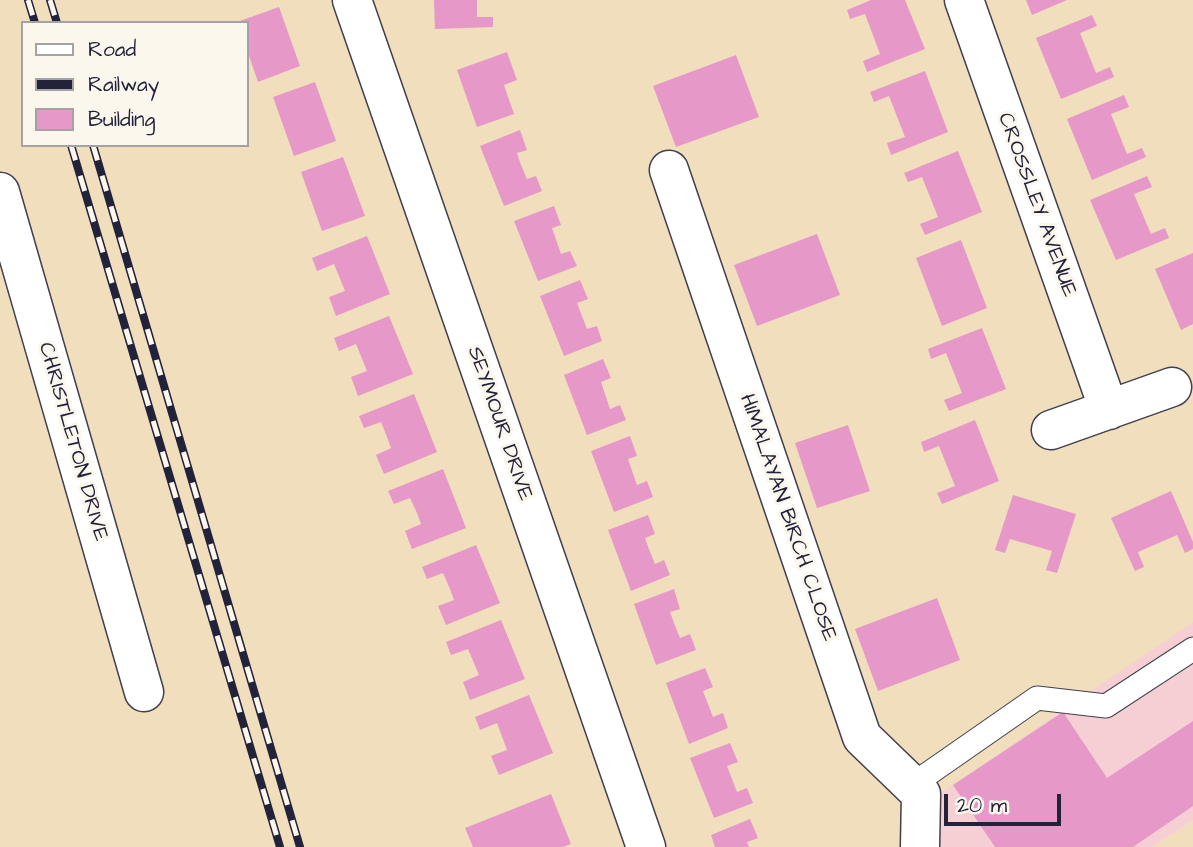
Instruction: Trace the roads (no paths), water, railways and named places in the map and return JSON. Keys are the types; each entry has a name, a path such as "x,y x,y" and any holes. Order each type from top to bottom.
{"street":[{"name":"SEYMOUR DRIVE","path":"352,0 646,847"},
{"name":"CROSSLEY AVENUE","path":"964,0 1109,410"},
{"name":"HIMALAYAN BIRCH CLOSE","path":"669,170 862,737 912,785"},
{"name":"CHRISTLETON DRIVE","path":"0,192 144,692"},
{"path":"1051,430 1172,387"},
{"path":"912,785 921,794 920,847"}],"lane":[{"path":"912,785 1037,698 1106,706 1193,649"}],"railway":[{"path":"28,0 34,21"},
{"path":"50,0 56,21"},
{"path":"72,147 280,847"},
{"path":"94,147 300,847"}]}
